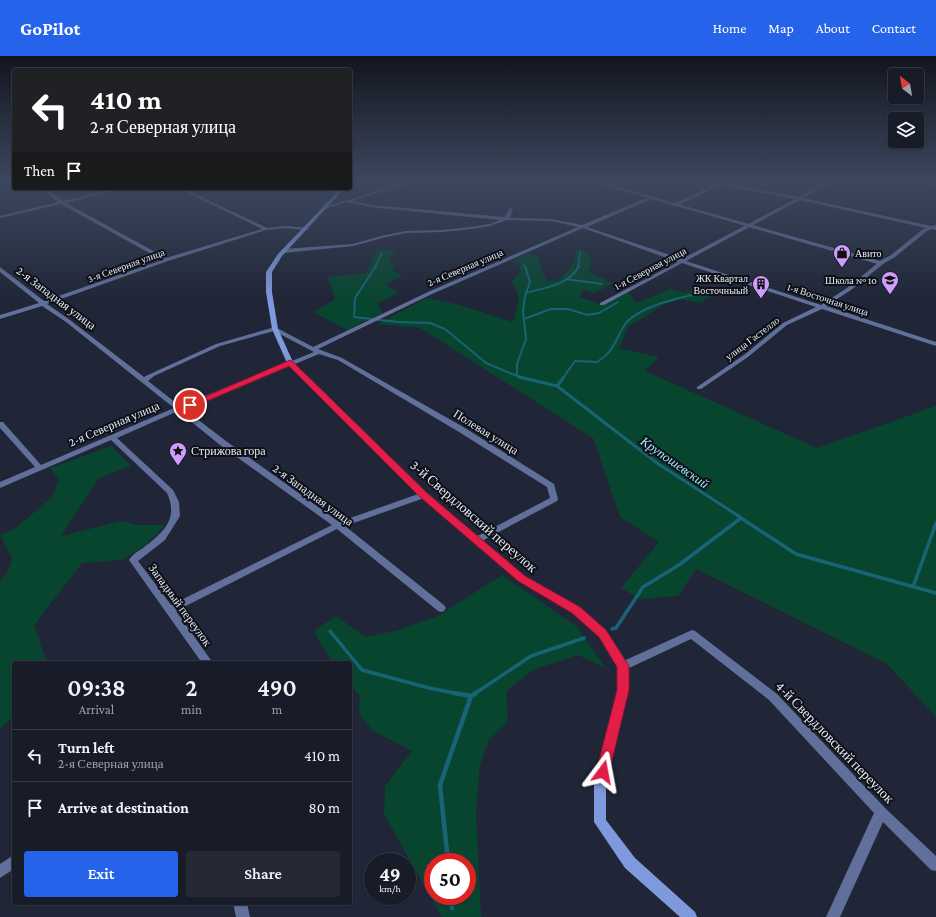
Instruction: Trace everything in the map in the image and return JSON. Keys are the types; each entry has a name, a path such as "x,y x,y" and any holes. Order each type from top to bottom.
{"main road":[{"path":"290,362 275,329 269,292 269,272 273,264 284,251 314,220"},
{"name":"3-й Свердловский переулок","path":"290,362 424,495 522,578 576,610 602,634 623,666"},
{"path":"623,666 623,690 600,786 600,822 630,863 690,917"}],"street":[{"path":"94,220 166,260"},
{"path":"247,220 266,229"},
{"path":"284,251 353,245 406,232 442,231 471,228 490,225 504,220"},
{"name":"1-я Восточная улица","path":"553,220 584,227 681,261 936,344"},
{"name":"2-я Северная улица","path":"0,485 178,409 281,368 290,362 316,351 430,293 599,220"},
{"path":"729,220 881,263"},
{"name":"1-я Северная улица","path":"602,304 761,220"},
{"path":"898,220 934,228"},
{"name":"3-я Северная улица","path":"0,316 166,260 266,229 285,227 306,229"},
{"name":"улица Гастелло","path":"699,388 746,356 785,324 822,306 893,256 925,230 934,228"},
{"name":"2-я Западная улица","path":"0,269 178,409 338,525 440,608"},
{"path":"143,381 152,375 218,345 275,329 316,351"},
{"name":"Полевая улица","path":"316,351 340,359 347,363 462,430 551,486 554,499 477,540"},
{"path":"0,424 40,467"},
{"name":"Западный переулок","path":"112,437 170,492 175,502 176,516 162,538 133,560 207,661"},
{"path":"170,610 338,525 424,495"},
{"name":"4-й Свердловский переулок","path":"623,666 692,634 773,697 881,812 936,865"},
{"path":"833,917 881,812"},
{"path":"0,872 12,863"},
{"path":"240,905 243,917"}],"green space":[{"path":"377,249 395,250 388,262 396,264 392,270 402,275 385,285 399,293 378,303 382,313 347,330 314,312 335,299 328,277 366,273"},
{"path":"583,249 589,255 592,262 589,272 613,283 595,293 583,290 580,297 598,303 602,306 628,292 636,303 671,289 684,293 702,288 720,290 700,303 680,299 663,305 628,327 619,348 659,357 645,371 817,448 936,406 936,717 887,664 696,569 678,596 640,599 621,588 659,542 620,517 593,438 420,328 378,324 426,298 456,304 513,322 519,298 512,281 521,272 518,263 509,262 529,253 538,256 541,268 547,281 557,281 574,261 576,251"},
{"path":"112,446 131,466 99,478 61,536 122,521 137,525 165,525 147,544 122,560 82,563 34,625 46,661 12,661 12,717 0,729 0,581 8,572 12,558 0,535 16,528 52,497 59,479 50,468"},
{"path":"502,575 576,626 606,668 578,655 534,669 506,691 508,721 488,741 480,765 476,812 481,917 442,917 435,905 476,905 476,853 424,853 424,885 416,871 416,853 406,853 384,814 385,786 412,751 373,731 359,714 360,696 352,686 352,661 333,661 317,638 315,630 336,616 366,637 399,630 438,616"}],"waterway":[{"path":"578,267 580,252"},
{"path":"375,267 382,253"},
{"path":"376,266 355,298 354,317 398,322 430,323 445,329 486,363 517,376"},
{"name":"Крупошевский","path":"525,266 530,282 526,293"},
{"path":"567,279 579,266"},
{"path":"526,293 556,285 567,279"},
{"path":"567,279 602,284"},
{"path":"563,378 575,361 597,362 605,356 616,342 626,323 642,311 685,296 705,292"},
{"name":"Крупошевский","path":"517,376 517,364 526,339 523,311 526,293"},
{"path":"524,319 551,309 568,309 587,315 599,313 618,302"},
{"name":"Крупошевский","path":"517,376 522,378"},
{"path":"557,386 564,377"},
{"name":"Крупошевский","path":"522,378 557,386"},
{"name":"Крупошевский","path":"557,386 657,463 740,517"},
{"name":"Крупошевский","path":"738,516 796,554 913,587"},
{"path":"612,629 616,628 643,587 679,565 741,518"},
{"path":"913,587 936,523"},
{"name":"Крупошевский","path":"913,587 936,593"},
{"path":"330,631 362,670 429,688 454,693"},
{"path":"474,694 531,656 584,638"},
{"path":"454,693 471,696"},
{"path":"454,693 459,694"},
{"path":"471,696 476,693"},
{"path":"447,853 440,785 471,696"}],"place":[{"name":"Авито","path":"842,268"},
{"name":"Школа № 10","path":"890,295"},
{"name":"ЖК Квартал Восточныый","path":"761,299"},
{"name":"Стрижова гора","path":"178,466"}],"route":[{"path":"190,405 281,368 290,362 424,495 522,578 576,610 602,634 623,666 623,690 603,772"}]}
